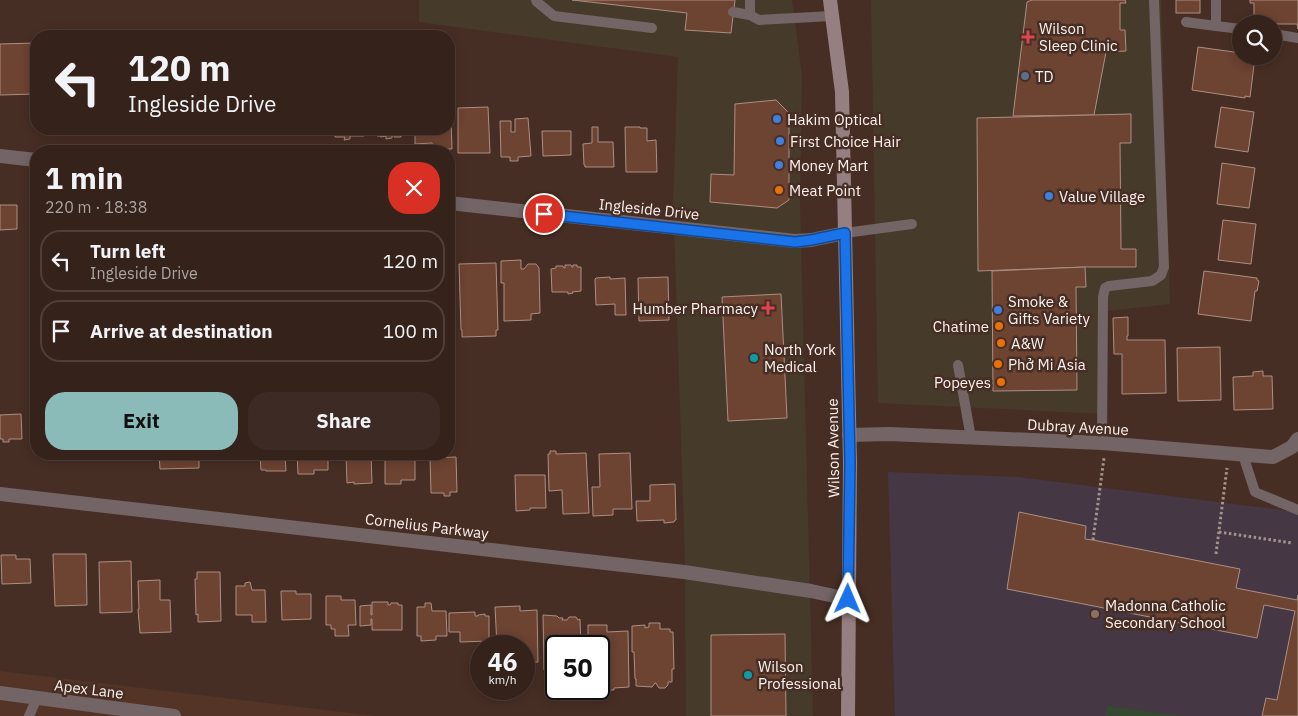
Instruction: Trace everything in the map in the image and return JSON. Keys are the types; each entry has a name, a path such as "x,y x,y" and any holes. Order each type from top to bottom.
{"main road":[{"name":"Wilson Avenue","path":"830,0 842,92 850,462 848,716"}],"street":[{"path":"0,156 30,159"},
{"name":"Ingleside Drive","path":"455,205 795,242 845,233"},
{"name":"Dubray Avenue","path":"849,435 889,434 1104,444 1273,457 1292,447 1298,439"},
{"name":"Cornelius Parkway","path":"0,494 684,572 811,591 848,599"},
{"name":"Apex Lane","path":"0,693 174,716"}],"lane":[{"path":"536,0 554,16 652,28"},
{"path":"750,0 750,15"},
{"path":"1104,444 1103,297 1105,288 1152,281 1161,275 1164,267 1154,0"},
{"path":"1216,0 1216,26"},
{"path":"733,12 750,15 758,20 832,16"},
{"path":"1186,22 1232,28"},
{"path":"1282,35 1298,38"},
{"path":"845,233 912,224"},
{"path":"958,365 971,438"},
{"path":"1243,455 1255,492 1298,510"},
{"path":"29,716 37,698"}],"path":[{"path":"1093,540 1104,444"},
{"path":"1216,554 1229,454"},
{"path":"1219,532 1292,544"}],"shaded area":[{"path":"419,0 792,0 802,76 800,203 813,716 686,716 685,560 673,208 678,57 419,22"},
{"path":"871,0 1161,0 1170,304 1108,311 1106,414 878,403"},
{"name":"Madonna Catholic Secondary School","path":"888,472 1018,477 1298,512 1298,716 895,716"},
{"path":"0,671 375,716 0,716"}],"green space":[{"path":"1107,706 1184,716 1105,716"}],"building":[{"path":"572,0 735,0 731,33 685,30 687,13"},
{"path":"1032,0 1125,0 1126,3 1120,3 1120,30 1125,30 1126,51 1106,52 1094,115 1013,116 1027,2"},
{"path":"1176,0 1200,0 1200,13 1176,13"},
{"path":"1250,0 1298,0 1298,29 1297,24 1282,24 1282,15 1254,15 1254,3 1250,3"},
{"path":"30,43 30,94 0,95 0,44"},
{"path":"1198,47 1232,52 1232,65 1254,65 1250,97 1245,96 1245,98 1192,90"},
{"path":"776,100 789,113 789,200 777,208 710,202 711,174 734,175 735,104"},
{"path":"488,107 490,153 458,153 458,108"},
{"path":"1221,107 1254,112 1248,152 1215,147"},
{"name":"Value Village","path":"1131,114 1131,143 1120,143 1121,249 1136,249 1136,267 978,271 977,118"},
{"path":"528,118 531,156 518,157 518,161 510,161 510,157 501,157 500,121 511,121 511,132 515,132 515,119"},
{"path":"592,127 598,127 598,142 613,142 614,167 585,167 583,144 592,143"},
{"path":"625,127 647,128 647,141 656,140 657,172 626,172"},
{"path":"542,131 571,131 571,155 543,156"},
{"path":"335,135 364,136 350,136 350,139 344,140 345,137 335,137"},
{"path":"394,135 392,138 386,139 386,136 377,136"},
{"path":"415,135 452,135 452,145 415,144"},
{"path":"1222,163 1255,168 1249,208 1217,204"},
{"path":"0,205 17,205 17,229 0,230"},
{"path":"1223,220 1256,224 1251,264 1218,260"},
{"path":"521,260 521,269 524,269 528,264 536,264 539,268 540,313 531,314 531,320 504,321 504,283 501,283 501,261"},
{"path":"496,263 498,330 496,330 496,336 462,337 459,264"},
{"path":"565,265 581,267 581,291 568,294 568,292 552,292 551,269 556,268 556,266 563,266 565,268"},
{"path":"1085,267 1086,287 1076,287 1077,390 993,391 992,271"},
{"path":"1204,271 1257,278 1259,281 1257,291 1255,291 1251,321 1198,314"},
{"path":"610,277 610,279 625,278 626,315 615,315 615,304 596,305 595,279"},
{"path":"668,277 669,320 639,321 638,278"},
{"name":"North York Medical","path":"781,294 787,418 728,421 722,297"},
{"path":"1128,317 1127,340 1165,340 1166,393 1122,394 1122,354 1114,354 1113,318"},
{"path":"1220,347 1221,400 1178,401 1177,348"},
{"path":"1263,371 1263,376 1272,376 1273,409 1234,410 1233,377 1253,376 1253,372"},
{"path":"21,414 22,439 9,439 9,442 3,442 3,439 0,439 0,415"},
{"path":"550,451 556,451 556,454 586,453 589,513 563,514 562,490 549,491 548,454 550,454"},
{"path":"630,453 632,509 613,509 613,515 593,516 592,487 600,487 599,454"},
{"path":"455,457 457,492 450,492 450,496 444,496 444,493 431,493 430,460 455,460"},
{"path":"159,460 199,460 199,468 160,469"},
{"path":"260,460 285,460 286,471 261,470"},
{"path":"297,460 328,460 328,470 314,470 314,474 298,474"},
{"path":"346,460 371,460 372,483 347,483"},
{"path":"385,460 415,460 415,480 401,480 401,484 385,484"},
{"path":"515,475 545,475 546,508 530,508 530,510 516,511"},
{"path":"675,484 676,520 674,522 664,523 664,520 637,521 636,501 650,501 650,485"},
{"path":"1019,512 1086,526 1085,539 1240,569 1236,588 1297,600 1298,595 1298,716 1262,716 1266,698 1277,700 1295,611 1264,605 1257,638 1007,589"},
{"path":"53,554 86,554 87,605 55,606"},
{"path":"1,555 16,555 16,559 30,559 31,583 2,584"},
{"path":"131,561 132,612 100,613 99,562"},
{"path":"197,572 220,572 221,621 198,622 198,614 196,615 195,579 197,579"},
{"path":"160,580 160,600 170,600 171,632 140,633 138,581"},
{"path":"250,582 252,590 265,590 266,622 252,622 252,615 236,615 236,586 245,586 245,583"},
{"path":"281,591 311,594 311,619 282,620"},
{"path":"326,596 341,596 341,600 355,600 356,625 348,625 349,636 335,636 335,629 331,629 331,625 326,625"},
{"path":"372,602 388,602 388,605 398,603 398,605 402,605 402,630 372,630 372,619 371,625 360,626 360,606 371,605 372,615"},
{"path":"425,603 431,603 432,611 446,611 447,636 436,636 436,640 421,641 421,636 417,636 417,607 425,607"},
{"path":"520,606 520,611 537,610 538,662 535,662 535,635 496,635 495,607"},
{"path":"475,612 475,616 485,614 485,616 489,616 489,635 470,635 470,642 460,642 460,632 449,632 449,613"},
{"path":"543,615 557,616 563,618 562,620 567,620 569,617 580,619 581,635 545,635 544,670"},
{"path":"649,623 660,623 660,629 670,629 670,632 673,632 674,669 672,669 672,682 668,682 665,688 659,688 656,683 652,687 636,686 634,652 632,652 632,626 645,625 645,628 649,627"},
{"path":"588,625 607,625 607,632 628,631 629,687 610,690 610,635 588,635"},
{"name":"Wilson Professional","path":"785,634 786,716 711,716 711,635"}],"place":[{"name":"Wilson Sleep Clinic","path":"1028,37"},
{"name":"TD","path":"1025,76"},
{"name":"Hakim Optical","path":"777,119"},
{"name":"First Choice Hair","path":"780,141"},
{"name":"Money Mart","path":"779,165"},
{"name":"Meat Point","path":"779,190"},
{"name":"Value Village","path":"1049,196"},
{"name":"Humber Pharmacy","path":"768,308"},
{"name":"Smoke & Gifts Variety","path":"998,310"},
{"name":"Chatime","path":"999,326"},
{"name":"A&W","path":"1001,343"},
{"name":"North York Medical","path":"754,358"},
{"name":"Phở Mi Asia","path":"998,364"},
{"name":"Popeyes","path":"1001,382"},
{"name":"Madonna Catholic Secondary School","path":"1095,614"},
{"name":"Wilson Professional","path":"748,675"}],"route":[{"path":"544,214 795,242 845,233 850,462 848,599"}]}
